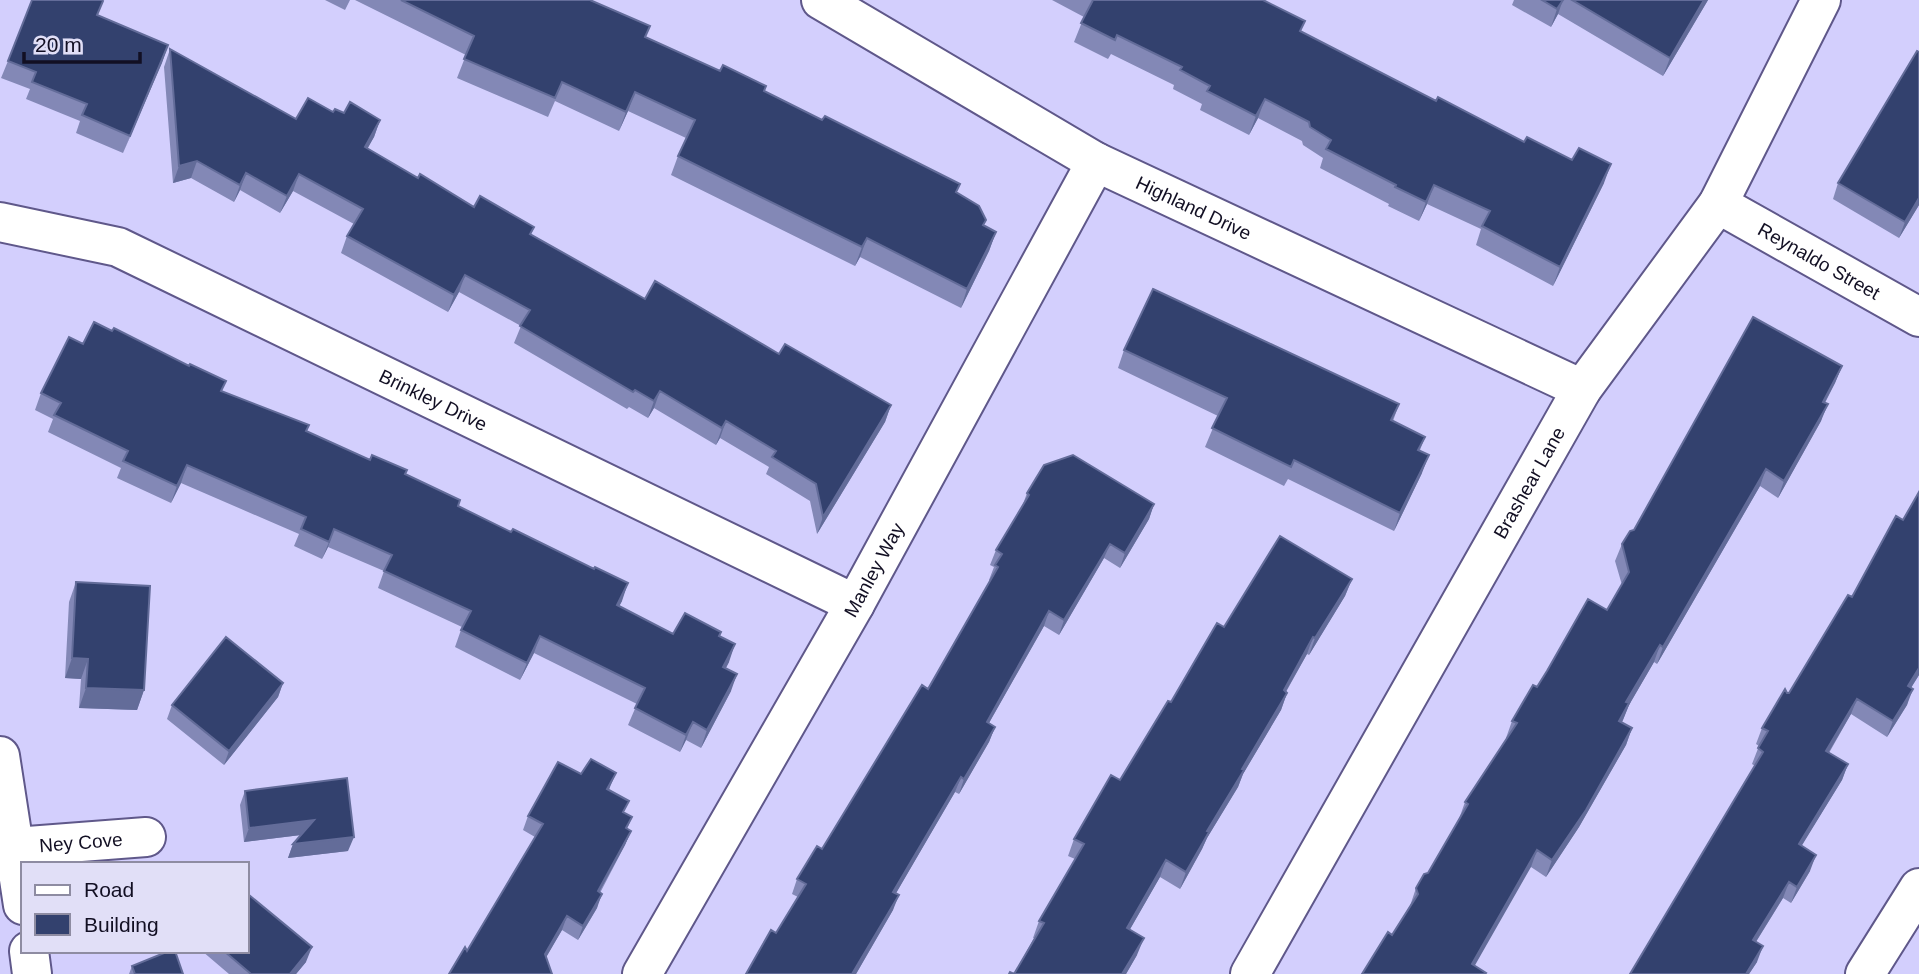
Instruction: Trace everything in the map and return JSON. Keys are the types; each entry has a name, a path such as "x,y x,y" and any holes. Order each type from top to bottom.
{"street":[{"name":"Highland Drive","path":"821,0 1096,162 1582,389"},
{"name":"Brashear Lane","path":"1250,974 1582,389 1718,204 1821,0"},
{"name":"Manley Way","path":"642,974 855,604 1096,162"},
{"name":"Reynaldo Street","path":"1718,204 1919,317"},
{"name":"Brinkley Drive","path":"0,222 118,247 855,604"},
{"path":"0,756 21,890"},
{"name":"Ney Cove","path":"15,847 146,837"},
{"path":"1865,974 1916,900"},
{"path":"29,953 32,974"}],"building":[{"path":"32,0 102,0 97,15 168,45 130,136 82,115 87,104 32,82 36,72 8,61"},
{"path":"401,0 590,0 650,26 645,37 720,71 723,65 766,86 764,91 822,120 825,116 960,184 956,192 979,206 986,220 983,225 996,232 967,289 867,238 862,247 678,156 695,120 635,92 626,112 562,82 555,98 464,59 474,36"},
{"path":"1093,0 1263,0 1305,21 1300,31 1436,101 1438,97 1524,142 1527,137 1572,160 1579,148 1611,164 1560,267 1482,226 1490,211 1434,185 1426,202 1326,149 1331,140 1310,127 1309,122 1265,99 1256,116 1207,91 1210,86 1180,70 1182,67 1117,35 1115,40 1081,23"},
{"path":"1542,0 1563,0 1557,9"},
{"path":"1572,0 1704,0 1670,58"},
{"path":"170,49 296,119 308,98 333,112 335,109 344,113 350,102 380,120 365,147 418,178 420,174 474,207 480,196 534,227 530,234 645,299 655,281 779,354 785,344 891,405 823,517 816,484 772,457 776,451 726,421 722,428 660,391 654,401 635,390 633,392 520,326 530,310 465,275 454,295 347,236 363,209 299,174 287,196 246,173 240,185 197,161 179,166"},
{"path":"1917,51 1919,198 1905,222 1838,183"},
{"path":"1153,289 1399,404 1391,420 1425,437 1418,450 1429,455 1400,513 1294,460 1291,467 1212,428 1227,398 1124,350"},
{"path":"1753,317 1842,366 1823,402 1828,404 1784,481 1766,469 1663,647 1660,645 1626,702 1629,703 1619,721 1632,728 1586,810 1552,860 1537,850 1472,964 1486,973 1362,974 1388,932 1392,935 1418,894 1416,888 1424,874 1428,873 1468,804 1465,802 1517,723 1512,721 1533,685 1537,687 1547,671 1588,599 1607,610 1629,572 1622,544 1630,531 1634,530"},
{"path":"94,322 112,331 114,328 189,366 190,364 226,381 221,391 309,425 306,431 370,460 372,455 407,470 405,474 460,500 458,506 628,583 617,605 673,634 685,613 721,632 719,636 735,644 723,667 737,674 707,730 693,722 686,735 635,708 645,688 540,636 527,663 461,630 471,611 384,571 392,555 334,529 329,542 301,529 306,517 187,465 177,486 123,461 128,451 54,415 61,403 41,393 69,337 83,344"},
{"path":"1073,455 1154,504 1125,553 1110,544 1064,620 1049,611 987,722 995,727 964,779 961,777 893,892 899,895 852,974 746,974 771,930 776,933 806,884 797,879 817,846 822,849 922,685 928,689 998,567 995,565 1002,554 996,550 1044,465"},
{"path":"1919,492 1919,668 1908,686 1913,689 1893,721 1857,699 1826,751 1848,764 1799,844 1816,855 1797,887 1789,882 1753,940 1763,946 1746,974 1630,974 1763,752 1758,748 1768,731 1762,728 1785,689 1789,693 1848,595 1852,597 1896,516 1903,520"},
{"path":"1280,536 1352,579 1315,638 1313,637 1284,690 1287,693 1186,872 1166,860 1127,928 1144,938 1122,974 1014,974 1044,923 1039,921 1084,844 1074,839 1111,775 1120,780 1168,701 1171,702 1217,623 1224,627"},
{"path":"76,582 150,586 144,690 86,688 88,659 72,658"},
{"path":"226,637 283,683 229,751 172,705"},
{"path":"591,759 616,773 607,789 629,801 623,812 632,817 626,828 631,831 598,891 602,894 583,926 567,916 545,954 552,974 449,974 465,947 467,951 543,824 528,816 558,762 581,774"},
{"path":"347,778 354,837 293,844 314,820 249,828 245,791"},
{"path":"248,896 312,947 290,974 251,974 226,953 248,953"},
{"path":"164,953 176,953 183,974 135,974 132,966"}]}
